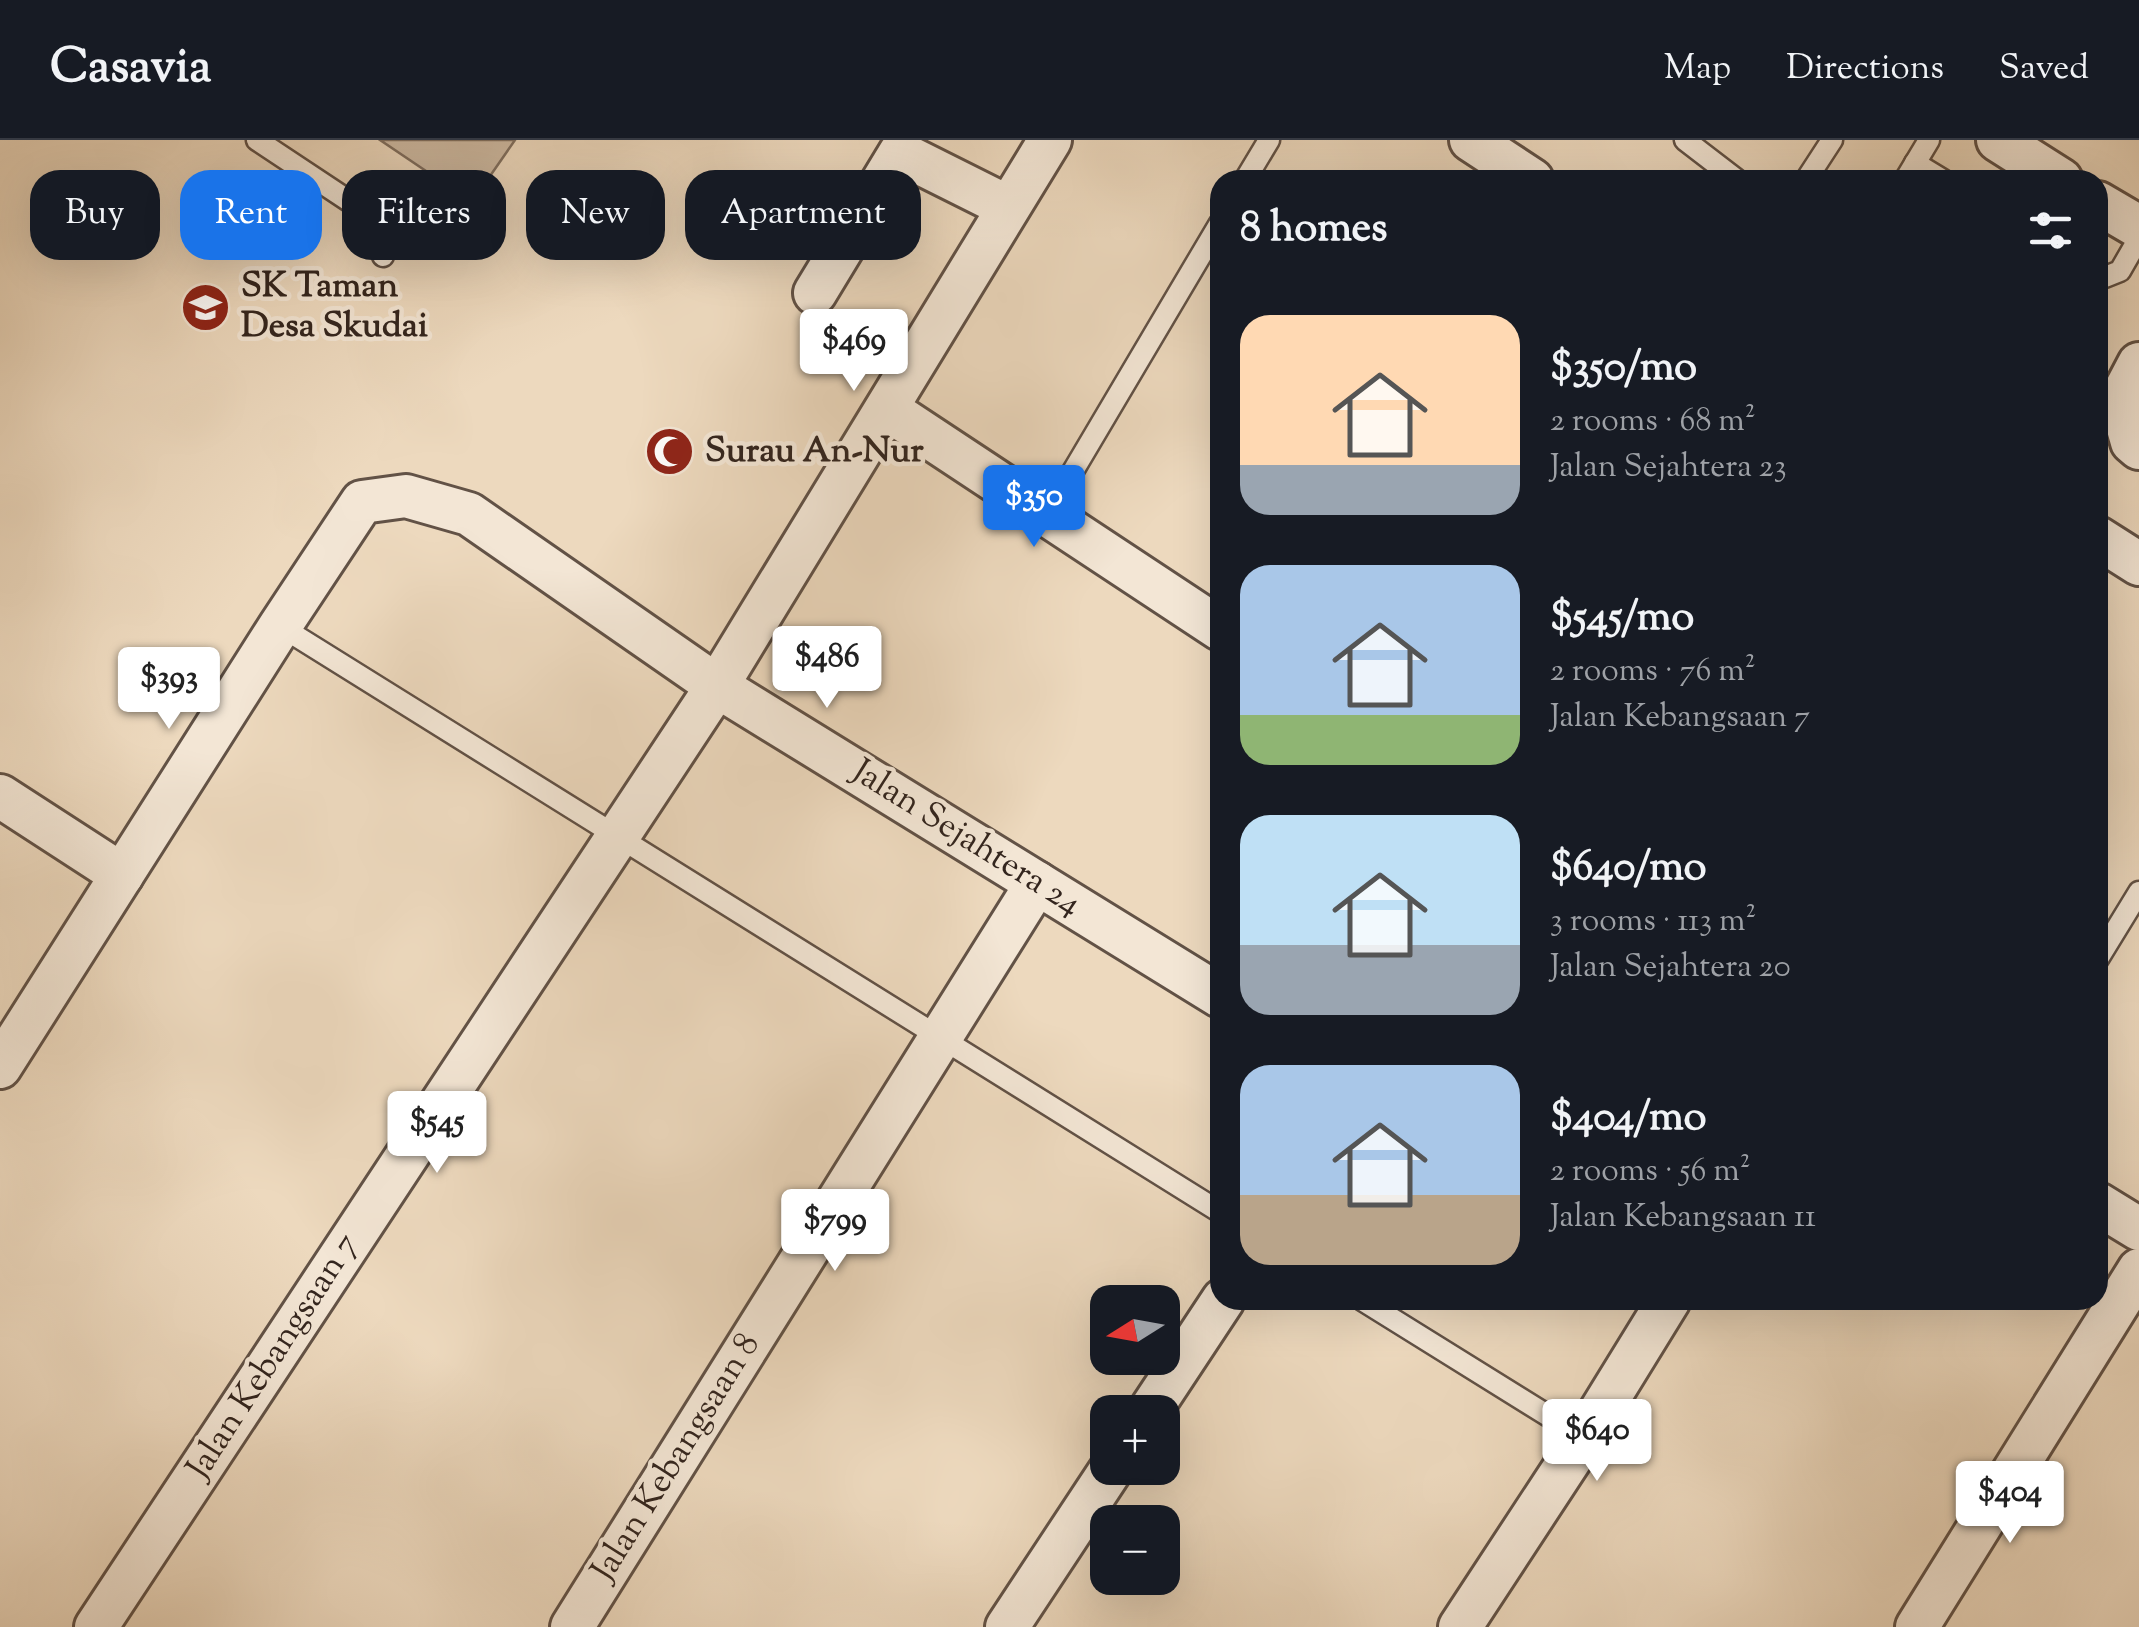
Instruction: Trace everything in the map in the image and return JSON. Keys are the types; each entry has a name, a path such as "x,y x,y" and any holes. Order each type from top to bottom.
{"street":[{"name":"Jalan Kebangsaan 7","path":"96,1627 717,686 1050,140"},
{"path":"1470,140 1516,170"},
{"path":"1998,140 2045,170"},
{"path":"815,293 890,146 1008,208"},
{"path":"2108,209 2139,227"},
{"path":"2139,364 2120,400 2132,442 2139,448"},
{"path":"887,410 1047,515 1210,611"},
{"name":"Jalan Sejahtera 24","path":"280,626 362,502 406,496 469,514 717,686 1210,990"},
{"path":"2108,544 2139,564"},
{"path":"0,1067 280,626"},
{"path":"0,796 122,876"},
{"name":"Jalan Kebangsaan 8","path":"572,1627 1037,883"},
{"path":"2108,1210 2139,1229"},
{"path":"1935,1620 2042,1426 2139,1270"},
{"path":"1159,1395 1216,1310"},
{"path":"1460,1627 1663,1310"},
{"path":"1007,1627 1101,1485"}],"lane":[{"path":"258,140 342,196"},
{"path":"1252,170 1269,140"},
{"path":"1685,140 1725,170"},
{"path":"1812,170 1832,140"},
{"path":"1911,170 1929,140"},
{"path":"2108,276 2120,271 2139,238"},
{"path":"1047,515 1210,240"},
{"path":"280,626 1210,1206"},
{"path":"2108,943 2139,892"},
{"path":"1378,1310 1584,1438"}],"shaded area":[{"path":"380,140 515,140 494,170 425,170"}],"place":[{"name":"SK Taman Desa Skudai","path":"206,307"},
{"name":"Surau An-Nur","path":"670,452"}]}
